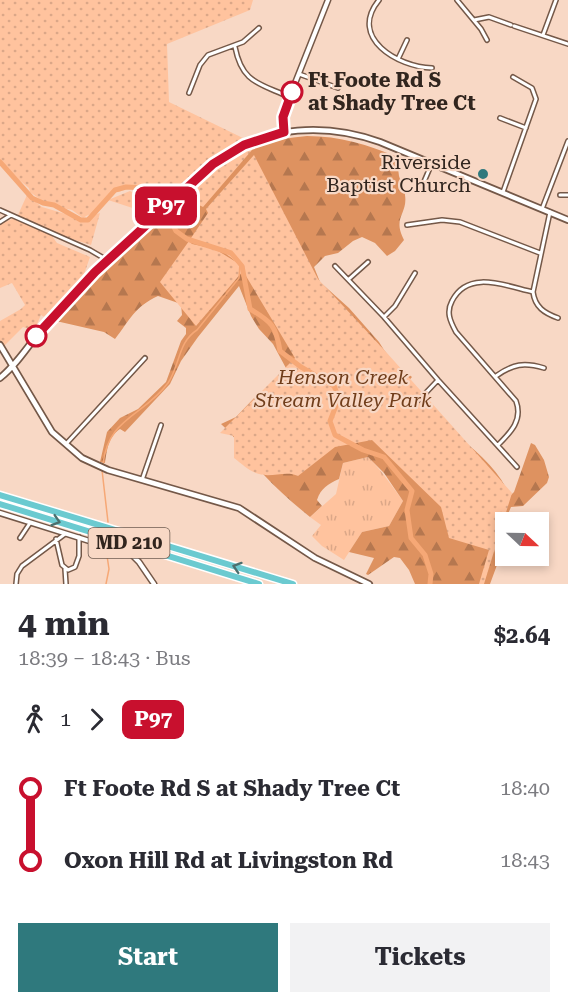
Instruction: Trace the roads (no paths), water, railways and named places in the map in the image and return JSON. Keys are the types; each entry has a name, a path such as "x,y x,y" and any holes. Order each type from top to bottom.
{"highway":[{"name":"MD 210","path":"0,495 292,584"},
{"name":"MD 210","path":"0,504 258,584"}],"main road":[{"path":"0,378 46,323 107,261 203,172 226,154 244,145 284,132 319,129 354,134 380,142 568,220"},
{"path":"0,345 48,426 65,445 82,458 106,470 239,508 315,558 369,584"}],"street":[{"path":"284,132 283,117 328,0"},
{"path":"372,0 378,2 370,18 373,38 382,51 398,59 432,68"},
{"path":"457,0 486,34 487,40"},
{"path":"543,35 556,0"},
{"path":"474,20 489,17 568,44"},
{"path":"189,93 200,65 208,55 243,42 258,28"},
{"path":"398,59 407,40"},
{"path":"235,46 242,70 252,80 290,97"},
{"path":"299,74 338,88"},
{"path":"503,192 535,106 536,95 527,84 513,77"},
{"path":"500,118 526,128"},
{"path":"542,209 568,141"},
{"path":"423,184 432,163"},
{"path":"560,195 568,195"},
{"path":"0,210 90,250 107,261"},
{"path":"550,212 533,292 540,309 558,318"},
{"path":"0,222 11,215"},
{"path":"407,225 442,220 460,222 540,253"},
{"path":"349,279 368,262"},
{"path":"335,266 384,317 517,467"},
{"path":"384,317 398,302 415,273"},
{"path":"498,445 515,426 519,410 514,397 452,325 449,315 450,304 461,289 468,284 480,281 533,292"},
{"path":"65,445 145,358"},
{"path":"496,376 516,364 544,368"},
{"path":"419,400 438,380"},
{"path":"142,480 162,425"},
{"path":"0,513 131,554 154,584"},
{"path":"20,538 30,523"},
{"path":"16,584 19,569 65,534"},
{"path":"65,569 70,570 77,565 79,537"},
{"path":"56,539 65,569 66,584"}],"waterway":[{"path":"0,162 32,198 54,205 81,220 88,220 115,190 126,187 147,188 158,196 176,231 187,239 231,253 242,266 250,309 275,330 280,351 301,367 334,386 339,398 330,421 335,435 363,450 384,457 412,491 407,510 411,538 425,555 431,574 430,584"},
{"path":"103,465 111,437 168,383 186,341 239,278 240,263"},
{"path":"102,470 108,522"},
{"path":"106,549 109,569 106,584"}],"place":[{"name":"Ft Foote Rd S at Shady Tree Ct","path":"292,92"},
{"name":"Riverside Baptist Church","path":"483,174"}],"park label":[{"name":"Henson Creek Stream Valley Park","path":"343,388"}]}
